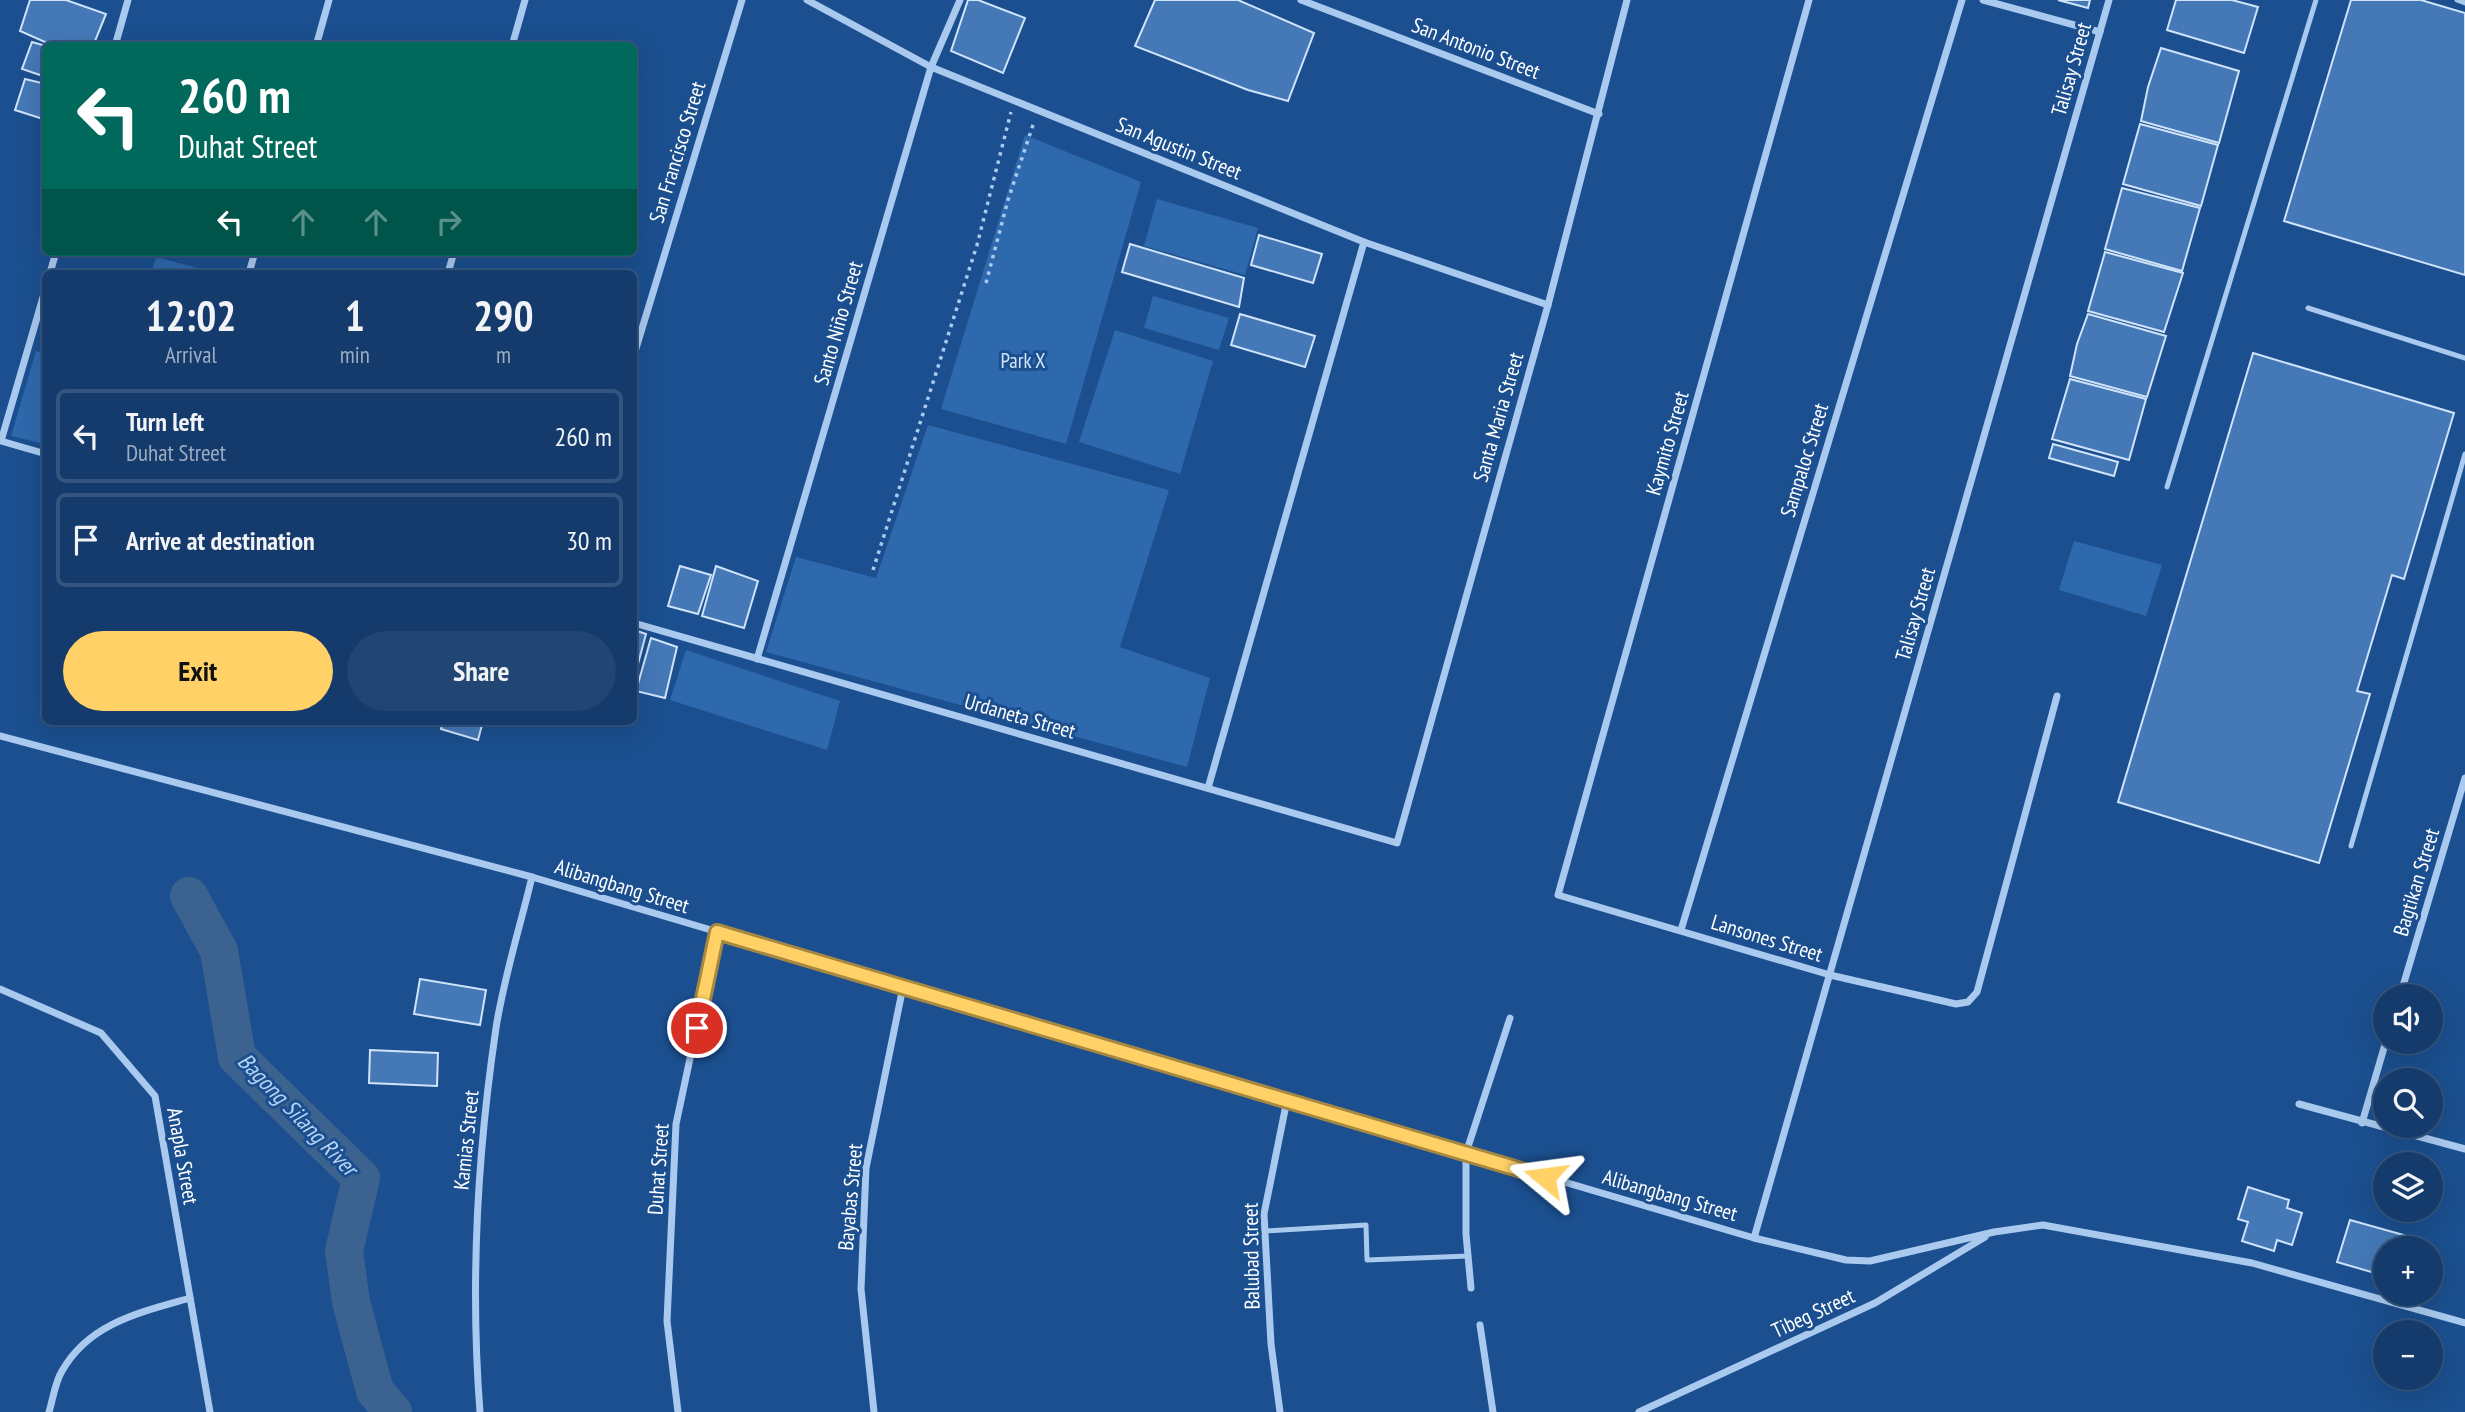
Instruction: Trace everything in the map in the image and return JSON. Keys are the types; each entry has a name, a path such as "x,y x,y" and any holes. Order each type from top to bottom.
{"street":[{"path":"116,42 128,0"},
{"path":"317,42 329,0"},
{"path":"513,42 525,0"},
{"name":"San Francisco Street","path":"637,345 742,0"},
{"name":"San Agustin Street","path":"807,0 931,66 1364,242 1548,305"},
{"name":"Santo Niño Street","path":"757,659 931,66 960,0"},
{"name":"San Antonio Street","path":"1301,0 1599,114"},
{"name":"Santa Maria Street","path":"1397,843 1548,305 1627,0"},
{"name":"Kaymito Street","path":"1558,895 1809,0"},
{"name":"Sampaloc Street","path":"1681,930 1962,0"},
{"path":"1983,0 2100,32"},
{"name":"Talisay Street","path":"1754,1238 2109,0"},
{"path":"1208,788 1364,242"},
{"path":"42,301 1,441 42,453"},
{"name":"Urdaneta Street","path":"637,624 1397,843"},
{"name":"Lansones Street","path":"1558,895 1830,975 1956,1004 1968,1002 1977,992 2057,696"},
{"name":"Alibangbang Street","path":"0,736 532,877 1754,1238 1846,1260 1870,1261 1994,1232 2043,1225 2252,1263 2465,1323"},
{"name":"Bagtikan Street","path":"2404,984 2465,778"},
{"name":"Kamias Street","path":"480,1412 473,1330 477,1177 497,1026 532,877"},
{"name":"Duhat Street","path":"678,1412 667,1321 676,1125 717,932"},
{"name":"Bayabas Street","path":"874,1412 861,1289 866,1168 903,987"},
{"name":"Anapla Street","path":"0,989 101,1033 155,1096 209,1412"},
{"path":"1471,1288 1466,1153 1510,1018"},
{"path":"2362,1123 2382,1054"},
{"name":"Balubad Street","path":"1280,1412 1271,1344 1264,1214 1286,1100"},
{"path":"2299,1104 2465,1149"},
{"name":"Tibeg Street","path":"1639,1412 1875,1303 1994,1232"},
{"path":"49,1412 61,1373 82,1343 127,1316 190,1298"},
{"path":"1480,1325 1493,1412"}],"lane":[{"path":"2168,487 2316,0"},
{"path":"2457,0 2465,3"},
{"path":"2308,309 2465,358"},
{"path":"2351,846 2465,454"},
{"path":"1265,1231 1366,1225 1367,1260 1468,1256"}],"path":[{"path":"873,570 977,245 1014,100"},
{"path":"986,283 1008,200 1038,110"}],"green space":[{"name":"Park X","path":"1025,135 1141,182 1066,444 941,409"},
{"path":"1157,199 1258,228 1245,275 1144,246"},
{"path":"156,257 205,270 152,270"},
{"path":"1153,296 1229,318 1219,350 1144,328"},
{"path":"1115,330 1213,361 1180,474 1079,442"},
{"path":"36,351 42,352 42,443 11,436"},
{"path":"928,425 1169,490 1120,647 1210,678 1187,767 766,652 796,557 876,578"},
{"path":"2074,541 2162,565 2146,616 2059,590"},
{"path":"686,650 840,701 827,750 670,700"}],"building":[{"path":"30,0 66,0 106,14 95,42 45,42 20,31"},
{"path":"968,0 978,0 1025,18 1003,73 951,51"},
{"path":"1155,0 1238,0 1314,33 1288,101 1248,90 1135,46"},
{"path":"2058,0 2090,0 2088,8"},
{"path":"2176,0 2232,0 2258,7 2244,53 2167,30"},
{"path":"2351,0 2421,0 2465,13 2465,275 2284,221"},
{"path":"32,42 42,45 42,76 22,69"},
{"path":"2161,48 2239,71 2219,143 2141,121 2148,87"},
{"path":"25,79 42,83 42,119 15,110"},
{"path":"2140,124 2218,145 2201,206 2123,184"},
{"path":"2122,188 2200,208 2182,271 2105,249"},
{"path":"1259,235 1322,254 1313,283 1251,265"},
{"path":"1130,244 1244,278 1239,307 1122,272"},
{"path":"2105,252 2183,273 2164,332 2088,311"},
{"path":"1240,314 1315,336 1305,367 1231,345"},
{"path":"2088,314 2166,336 2147,397 2070,376 2077,344"},
{"path":"2253,353 2454,413 2404,579 2392,575 2357,691 2370,694 2319,863 2118,802"},
{"path":"2070,379 2146,399 2129,460 2052,439"},
{"path":"2053,444 2118,462 2114,476 2049,458"},
{"path":"680,566 711,575 698,614 668,606"},
{"path":"716,566 758,581 744,628 702,616"},
{"path":"637,631 646,634 637,668"},
{"path":"651,638 677,647 665,698 637,691"},
{"path":"442,725 482,725 478,740 441,729"},
{"path":"420,979 486,990 480,1025 414,1014"},
{"path":"370,1050 438,1053 437,1086 369,1083"},
{"path":"2248,1187 2289,1200 2287,1208 2302,1213 2292,1245 2277,1240 2274,1251 2242,1241 2248,1222 2238,1219"},
{"path":"2350,1220 2407,1236 2373,1236 2373,1272 2337,1262"}],"waterway":[{"name":"Bagong Silang River","path":"189,896 219,951 237,1057 361,1178 344,1251 351,1302 375,1391 393,1412"}],"route":[{"path":"697,1028 717,932 1545,1177"}]}
